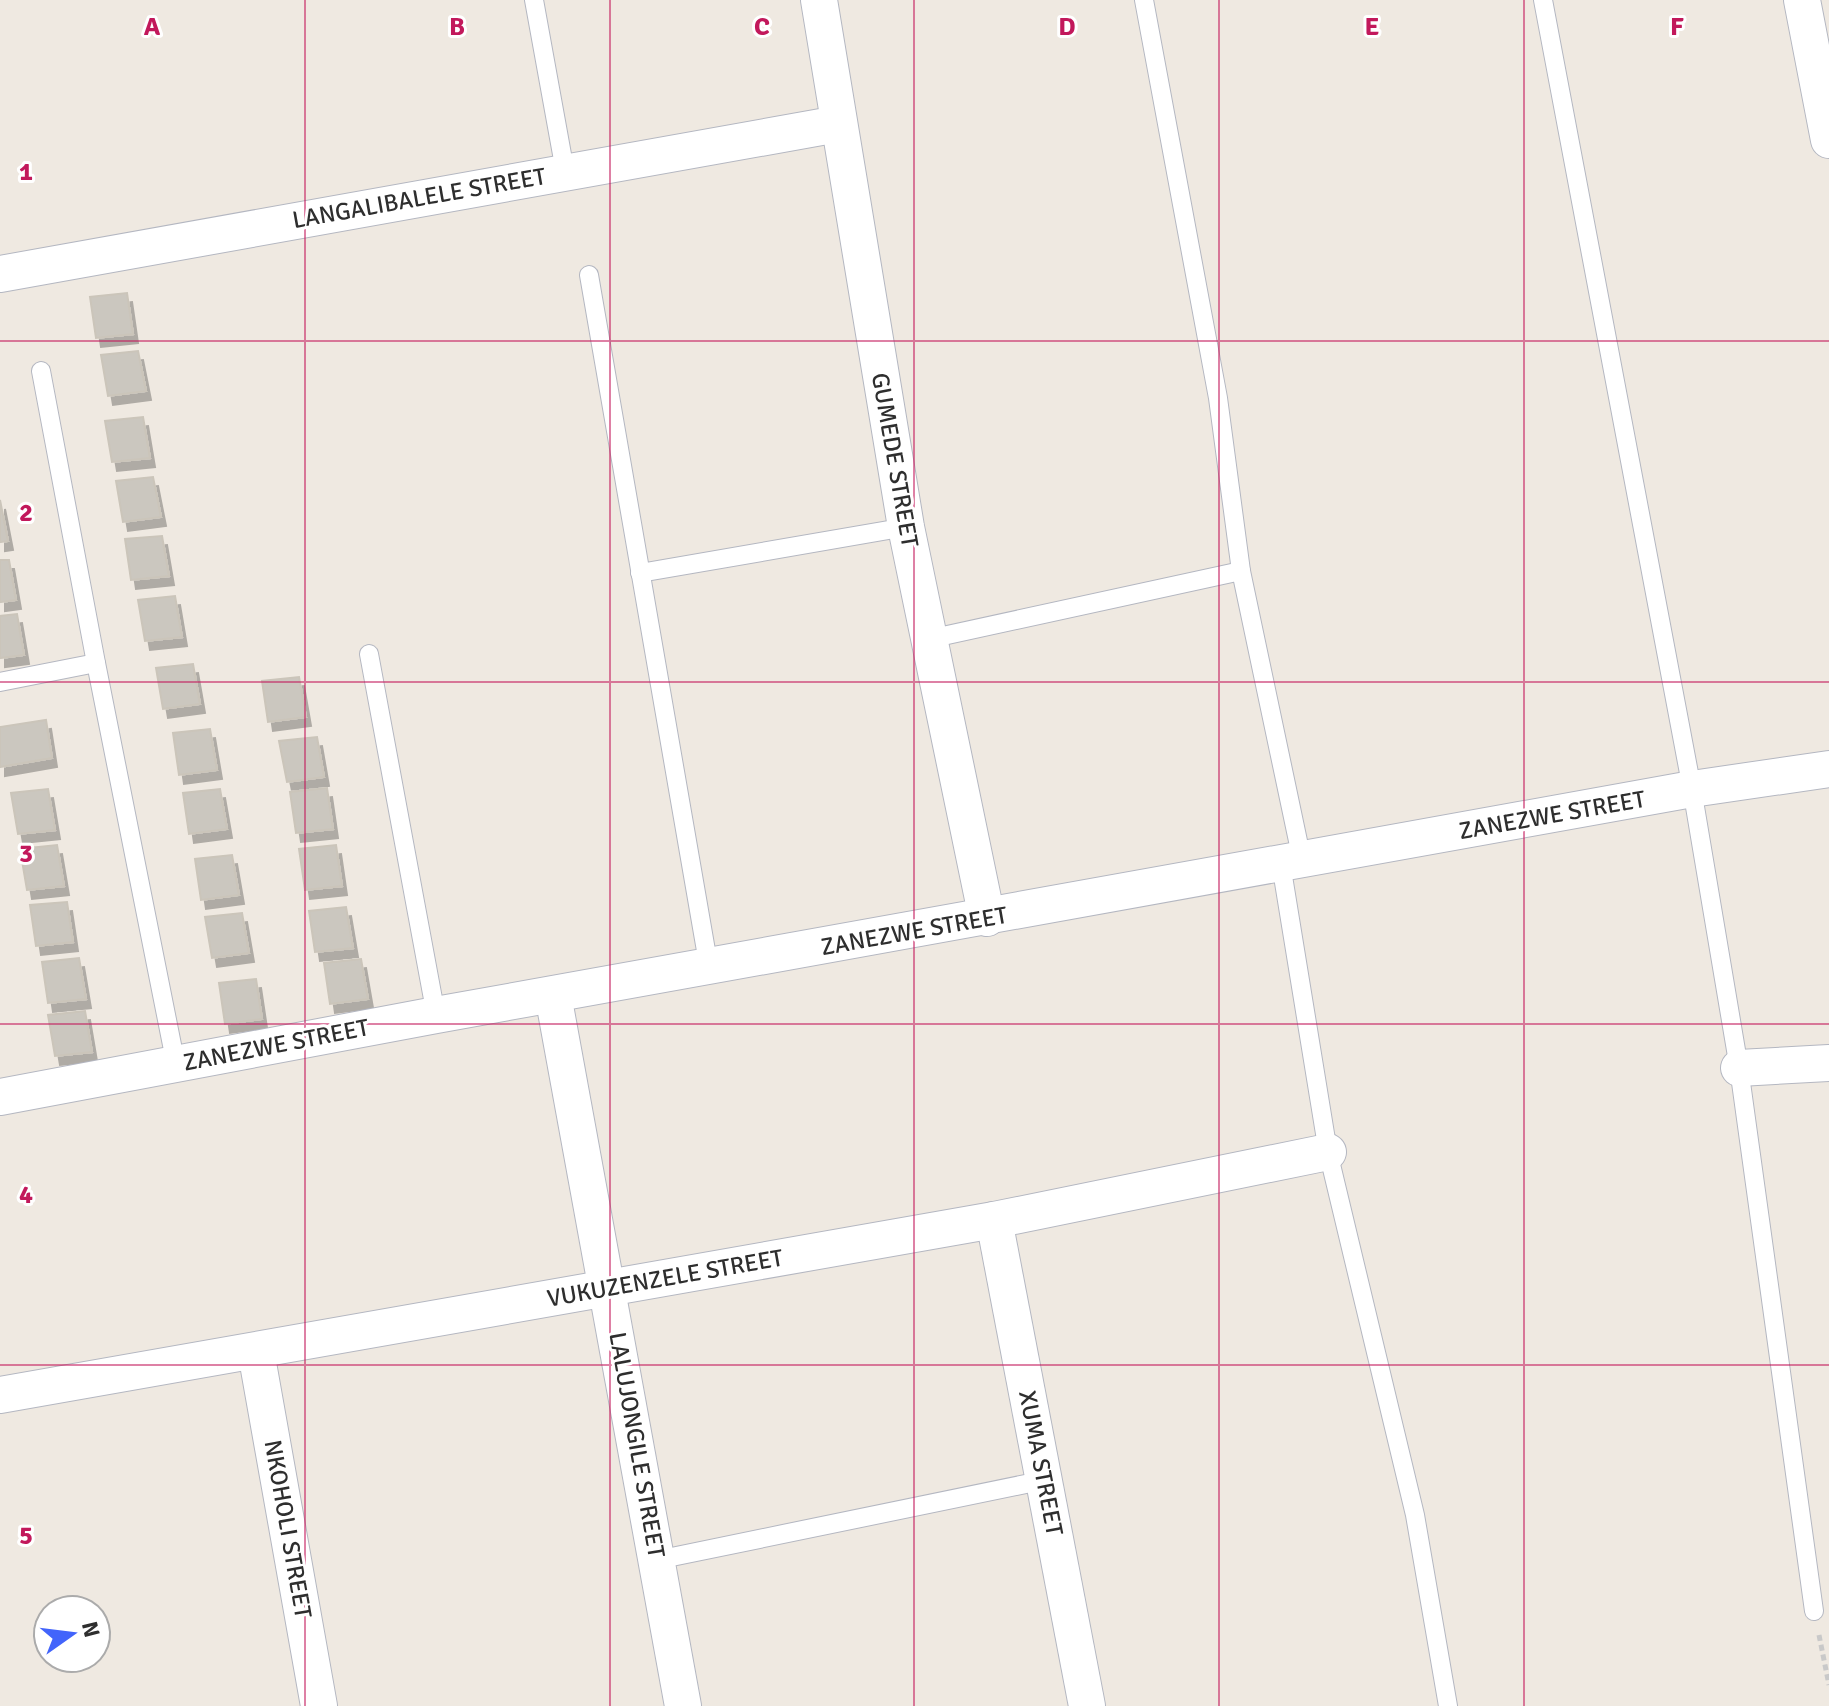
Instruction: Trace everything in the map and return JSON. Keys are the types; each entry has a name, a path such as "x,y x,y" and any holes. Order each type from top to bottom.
{"street":[{"name":"GUMEDE STREET","path":"819,0 906,527 987,918"},
{"path":"1802,0 1829,140"},
{"name":"LANGALIBALELE STREET","path":"0,274 838,124"},
{"name":"ZANEZWE STREET","path":"0,1097 436,1015 1692,789 1829,769"},
{"name":"LALUJONGILE STREET","path":"553,995 683,1706"},
{"path":"1739,1068 1829,1063"},
{"name":"VUKUZENZELE STREET","path":"0,1395 994,1220 1328,1152"},
{"name":"XUMA STREET","path":"994,1220 1087,1706"},
{"name":"NKOHOLI STREET","path":"256,1352 319,1706"}],"lane":[{"path":"534,0 565,171"},
{"path":"1144,0 1218,398 1241,571 1292,862 1328,1152 1415,1515 1448,1706"},
{"path":"1543,0 1692,789 1739,1068 1814,1611"},
{"path":"589,275 709,968"},
{"path":"41,371 176,1065"},
{"path":"640,573 906,527"},
{"path":"929,639 1241,571"},
{"path":"369,654 436,1015"},
{"path":"0,682 96,663"},
{"path":"657,1560 1045,1480"}],"path":[{"path":"1814,1611 1829,1685"}],"building":[{"path":"127,293 133,334 96,338 90,297"},
{"path":"138,351 146,391 108,396 101,355"},
{"path":"143,417 150,458 112,462 105,421"},
{"path":"153,477 161,517 123,522 116,481"},
{"path":"0,500 8,541 0,542"},
{"path":"162,536 169,576 131,580 125,539"},
{"path":"0,560 9,560 16,600 0,602"},
{"path":"175,596 182,637 145,641 138,600"},
{"path":"17,614 24,655 0,658 0,616"},
{"path":"193,664 200,704 163,709 156,668"},
{"path":"299,677 306,717 268,722 262,681"},
{"path":"46,720 52,758 0,767 0,727"},
{"path":"210,729 217,770 179,775 173,733"},
{"path":"317,737 324,777 287,782 279,741"},
{"path":"327,788 333,829 296,833 290,792"},
{"path":"48,789 55,830 18,834 11,793"},
{"path":"220,789 227,829 189,834 183,793"},
{"path":"57,845 64,886 27,890 20,849"},
{"path":"336,845 342,886 305,890 299,849"},
{"path":"232,855 239,895 201,900 195,859"},
{"path":"67,902 73,942 36,946 30,905"},
{"path":"346,907 353,948 315,952 309,911"},
{"path":"242,913 249,953 212,958 205,917"},
{"path":"79,958 86,999 48,1003 42,962"},
{"path":"361,959 368,999 330,1004 324,963"},
{"path":"256,979 262,1019 225,1024 219,983"},
{"path":"85,1011 92,1052 55,1056 48,1015"}]}
